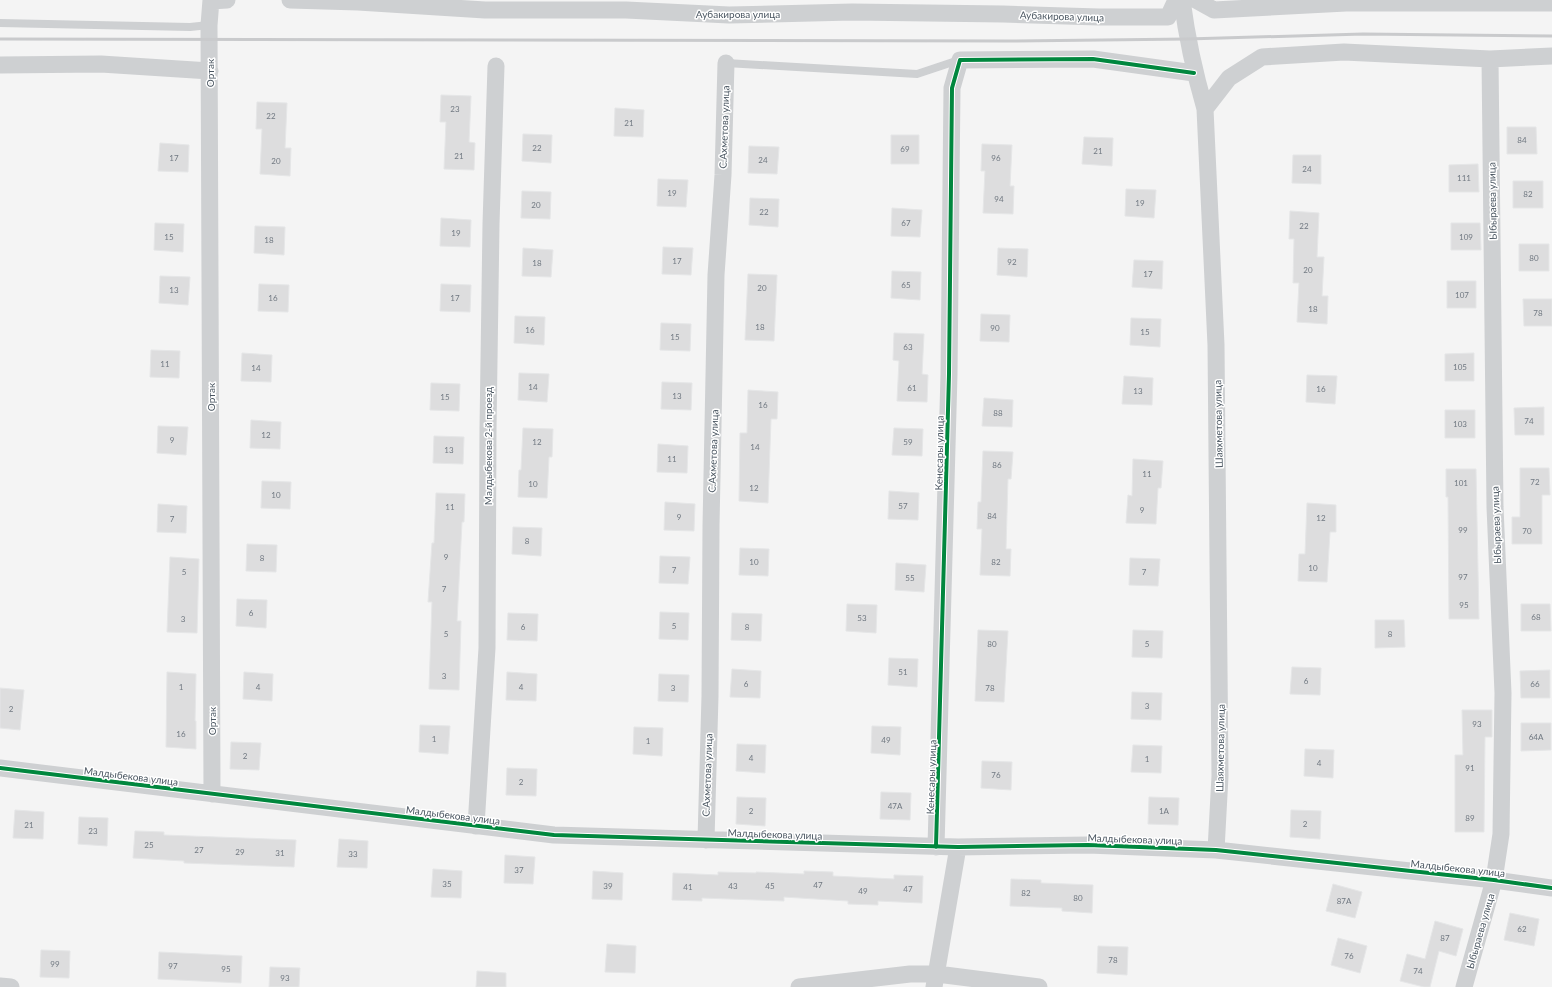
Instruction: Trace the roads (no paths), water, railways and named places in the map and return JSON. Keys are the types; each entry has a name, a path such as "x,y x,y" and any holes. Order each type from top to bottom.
{"street":[{"name":"Ортак","path":"212,794 209,25 216,0"},
{"name":"Аубакирова улица","path":"290,0 358,2 486,10 626,10 729,15 852,12 1099,17 1168,17 1176,0"},
{"name":"Шаяхметова улица","path":"1182,0 1187,39 1194,73 1205,109 1216,345 1220,776 1216,850"},
{"path":"1196,0 1214,10 1346,3 1552,3"},
{"path":"1205,109 1229,78 1262,57 1344,52 1490,59 1552,56"},
{"path":"960,60 1093,59 1194,73"},
{"name":"Ыбыраева улица","path":"1464,987 1494,880 1501,834 1503,693 1495,507 1490,59"},
{"name":"Кенесары улица","path":"936,847 949,374 952,88 960,60"},
{"name":"С.Ахметова улица","path":"706,840 710,696 711,526 716,275 723,175 726,63"},
{"path":"0,65 101,64 210,71"},
{"name":"Малдыбекова 2-й проезд","path":"476,826 487,648 489,326 496,66"},
{"name":"Малдыбекова улица","path":"0,768 554,836 936,847 1088,845 1216,850 1494,880 1552,888"},
{"path":"935,981 958,847"},
{"path":"798,987 910,974 935,981 1039,987"},
{"path":"0,986 11,987"}],"lane":[{"path":"0,23 209,25"},
{"path":"726,63 917,74 960,60"}],"railway":[{"path":"0,39 1010,41 1187,39 1363,34 1552,36"}]}
